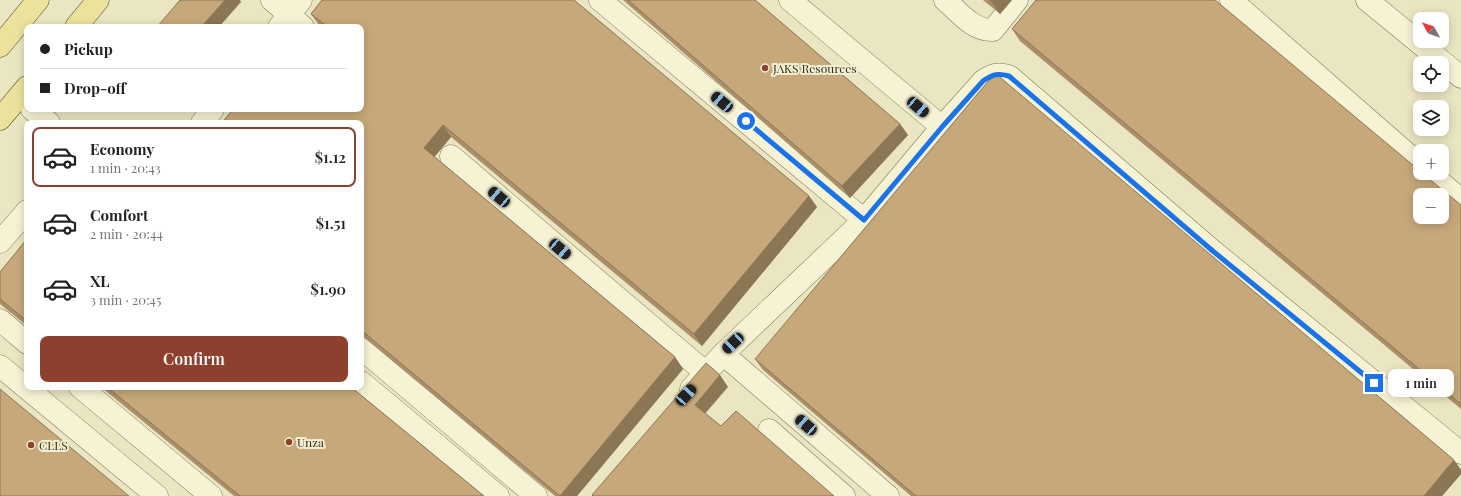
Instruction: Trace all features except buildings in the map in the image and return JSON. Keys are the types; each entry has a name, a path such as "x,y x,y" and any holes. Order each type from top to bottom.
{"main road":[{"path":"0,46 38,0"},
{"path":"78,24 98,0"},
{"path":"0,119 24,101"}],"street":[{"path":"272,0 293,17"},
{"path":"600,0 864,220"},
{"path":"790,0 942,127"},
{"path":"945,0 979,29 993,30 1017,0"},
{"path":"1231,0 1413,158"},
{"path":"1367,0 1461,77"},
{"path":"679,402 722,354 864,220 942,127 983,81 992,75 999,73 1009,76 1214,252 1461,453"},
{"path":"38,112 46,120"},
{"path":"204,120 211,112"},
{"path":"451,156 706,372"},
{"path":"1438,180 1461,200"},
{"path":"0,242 24,214"},
{"path":"0,320 24,340"},
{"path":"364,351 536,496"},
{"path":"722,354 888,496"},
{"path":"0,366 24,386"},
{"path":"364,384 498,496"},
{"path":"29,390 157,496"},
{"path":"84,390 211,496"},
{"path":"769,430 844,496"}],"place":[{"name":"JAKS Resources","path":"765,68"},
{"name":"Unza","path":"289,442"},
{"name":"CLLS","path":"31,445"}],"route":[{"path":"746,121 864,220 942,127 983,81 992,75 999,73 1009,76 1214,252 1374,383"}]}
